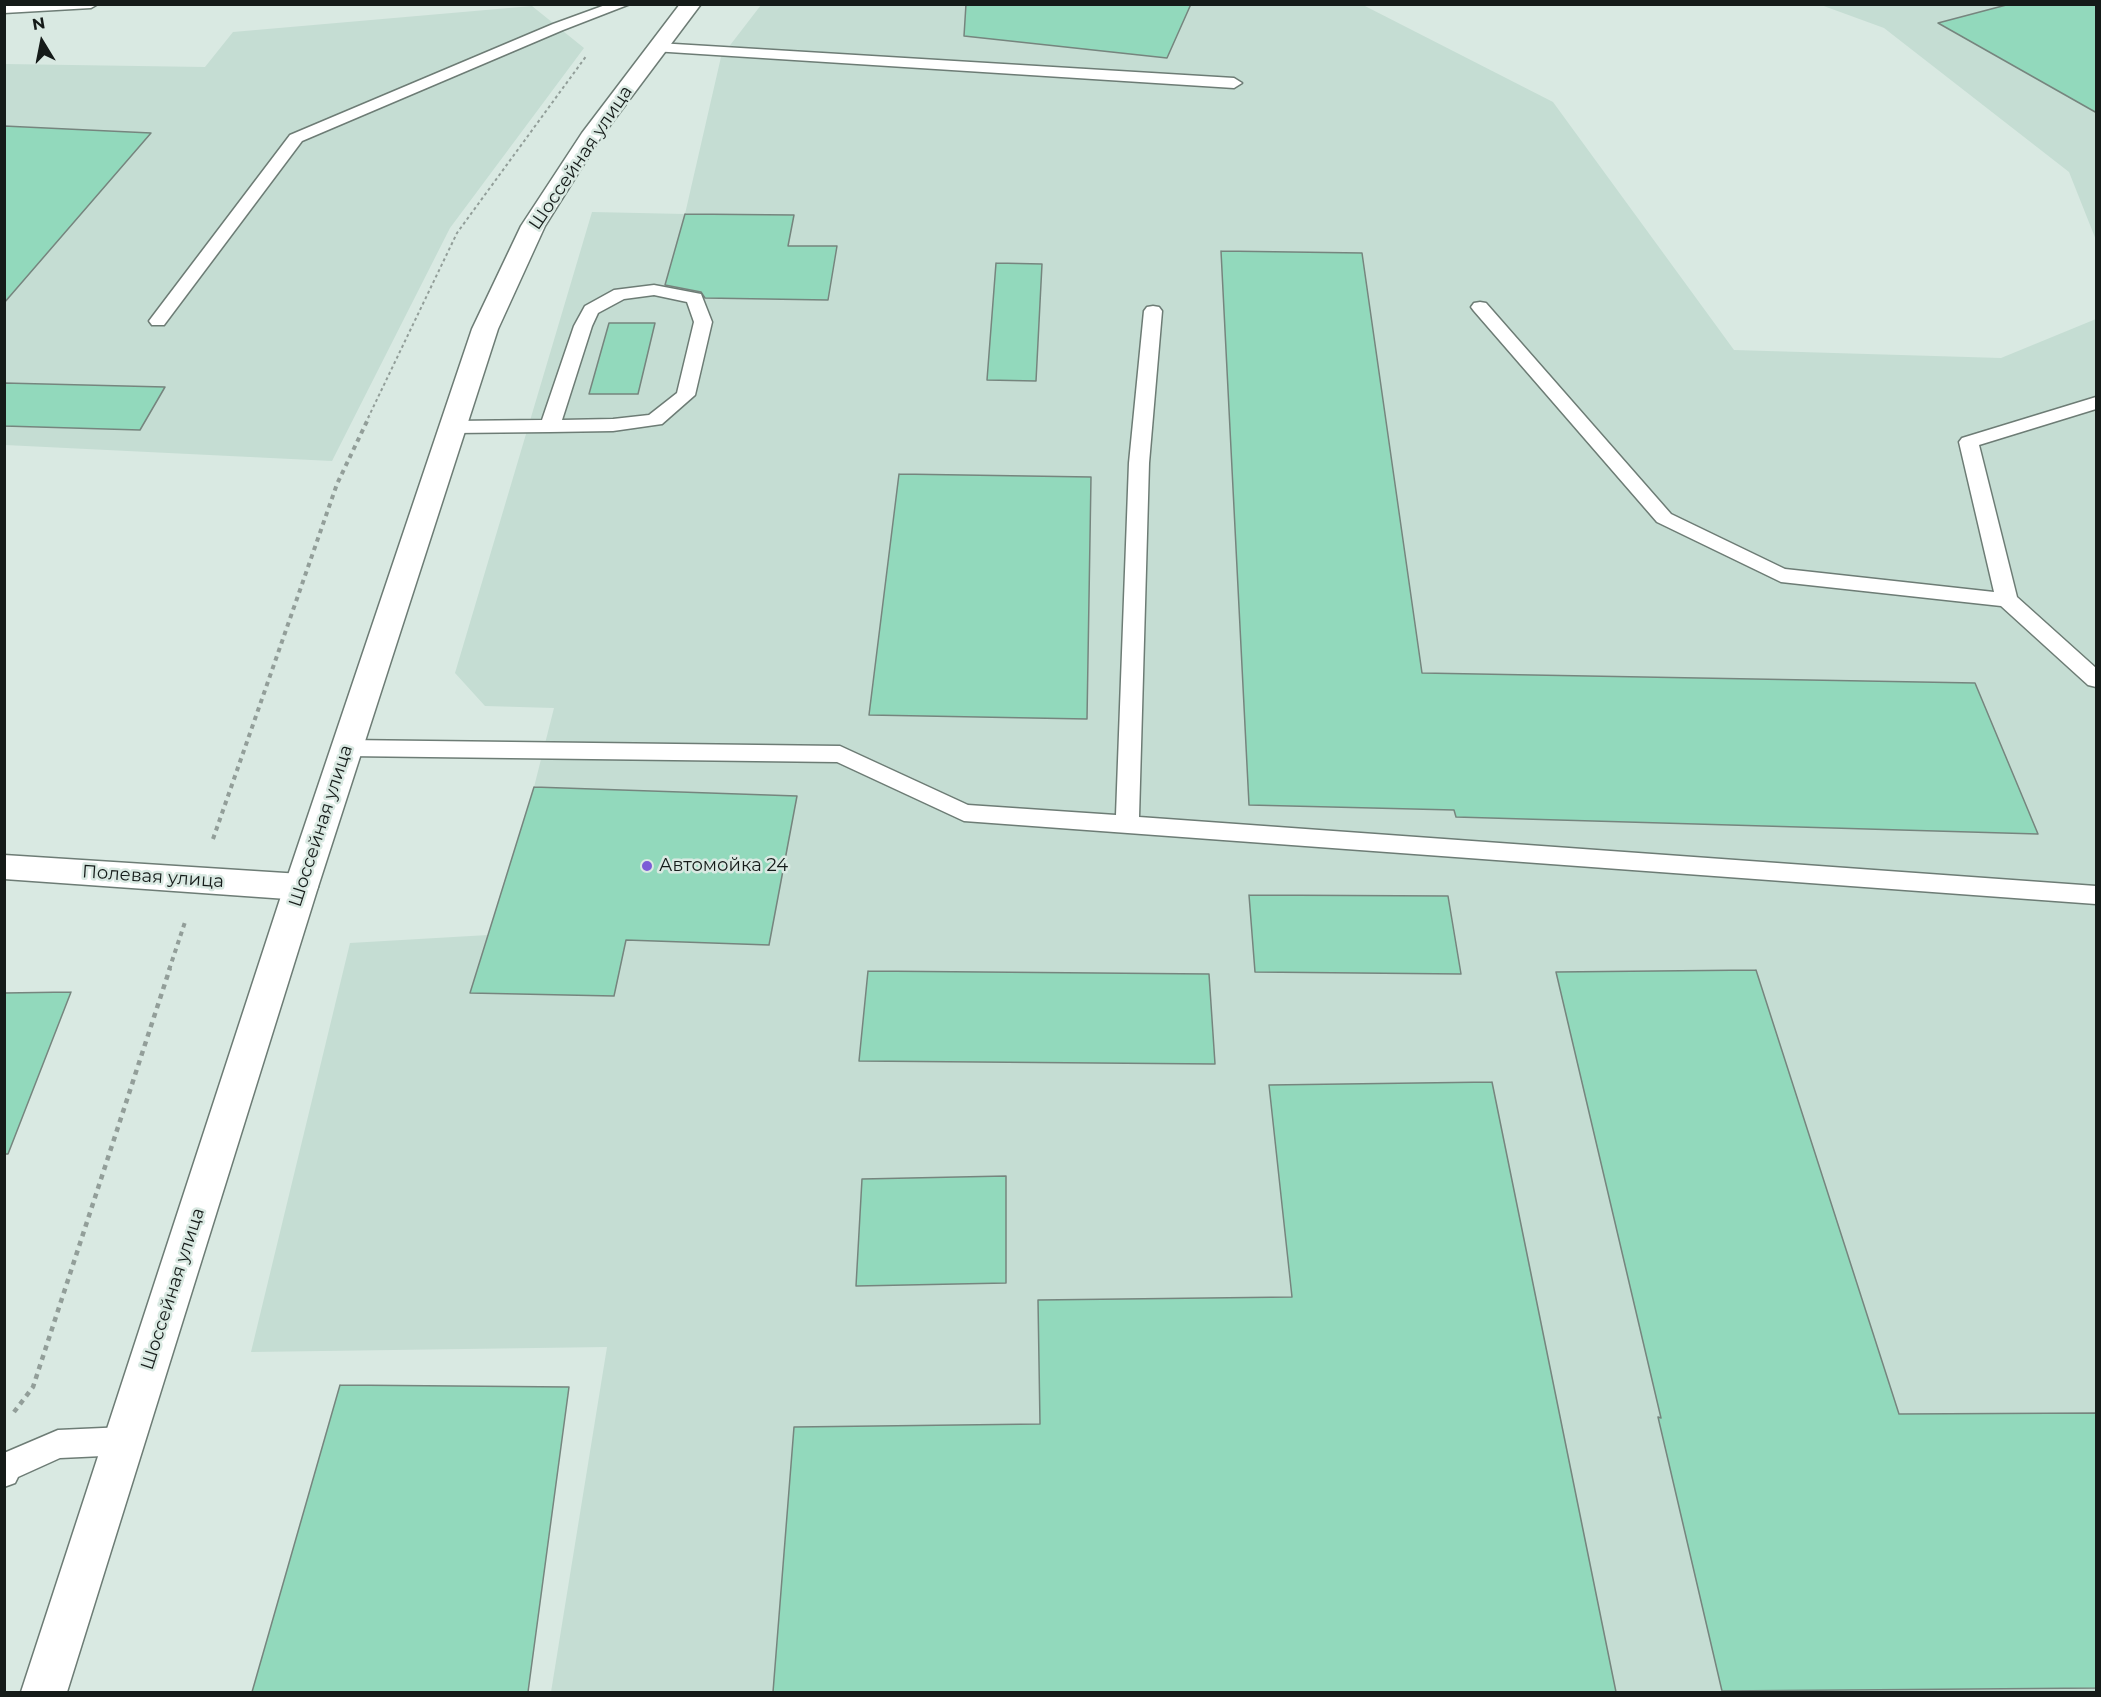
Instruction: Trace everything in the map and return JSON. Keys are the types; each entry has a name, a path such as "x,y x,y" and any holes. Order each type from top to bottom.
{"main road":[{"name":"Шоссейная улица","path":"44,1692 301,887 485,329 533,226 590,138 691,4"},
{"name":"Полевая улица","path":"4,867 301,887"}],"lane":[{"path":"4,9 92,4"},
{"path":"158,321 296,138 558,27 623,4"},
{"path":"658,48 1234,83"},
{"path":"453,427 550,426 612,425 655,420 686,395 703,322 695,298 654,290 620,294 591,310 583,326 550,426"},
{"path":"1480,307 1664,518 1781,575 2007,600"},
{"path":"1127,825 1139,464 1153,311"},
{"path":"2097,404 1969,442 2007,600 2097,680"},
{"path":"347,748 840,754 964,813 2097,895"},
{"path":"4,1473 6,1467 58,1444 125,1441"}],"path":[{"path":"12,1416 33,1387 199,880 342,473 457,232 590,51"}],"shaded area":[{"path":"761,5 1363,5 1553,102 1734,350 2001,358 2096,319 2096,1692 551,1692 607,1347 251,1352 350,943 488,935 534,787 554,708 485,706 455,673 592,212 685,214 721,57"},
{"path":"1821,5 2096,5 2096,240 2069,172 1884,28"},
{"path":"532,6 584,48 450,228 332,461 5,445 5,64 205,67 233,32"}],"building":[{"path":"966,4 1191,4 1167,58 964,36"},
{"path":"2010,4 2097,4 2097,113 1938,23"},
{"path":"4,126 151,133 4,303"},
{"path":"685,214 794,215 788,246 837,246 828,300 705,298 701,292 665,285"},
{"path":"1221,251 1362,253 1422,673 1975,683 2038,834 1456,817 1454,810 1249,805"},
{"path":"996,263 1042,264 1036,381 987,380"},
{"path":"609,323 655,323 638,394 589,394"},
{"path":"4,383 165,387 140,430 4,426"},
{"path":"899,474 1091,477 1087,719 869,715"},
{"name":"Автомойка 24","path":"534,787 797,796 769,945 626,940 614,996 470,993"},
{"path":"1249,895 1448,896 1461,974 1255,972"},
{"path":"1756,970 1899,1414 2097,1413 2097,1688 1722,1691 1658,1417 1661,1418 1556,972"},
{"path":"868,971 1209,974 1215,1064 859,1061"},
{"path":"71,992 8,1154 4,1154 4,993"},
{"path":"1492,1082 1616,1692 773,1692 794,1427 1040,1424 1038,1300 1292,1297 1269,1085"},
{"path":"1006,1176 1006,1283 856,1286 862,1179"},
{"path":"340,1385 569,1387 528,1692 252,1692"}],"place":[{"name":"Автомойка 24","path":"647,866"}]}
